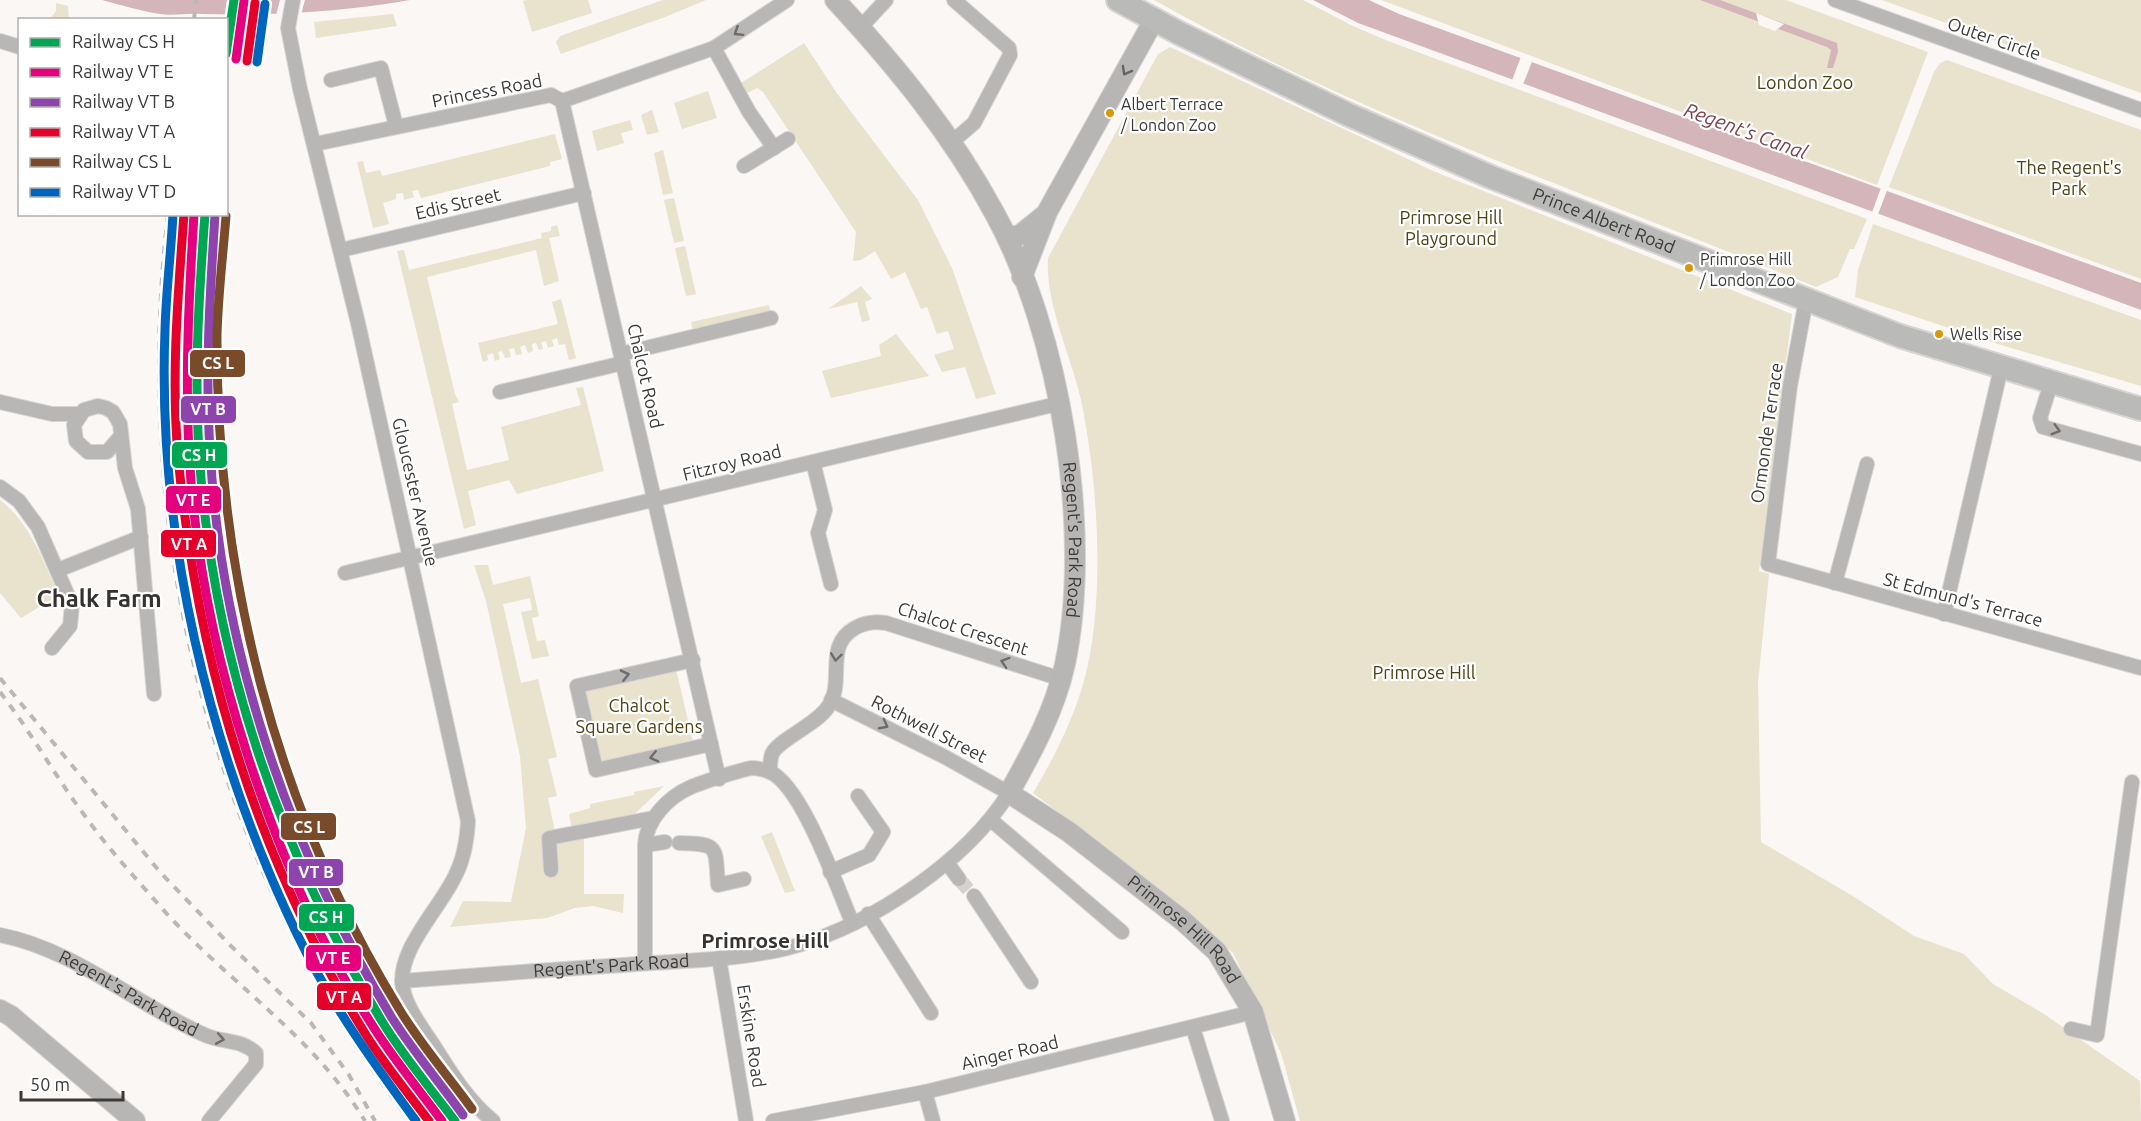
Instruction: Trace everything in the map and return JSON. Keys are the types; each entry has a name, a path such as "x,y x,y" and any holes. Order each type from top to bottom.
{"main road":[{"name":"Prince Albert Road","path":"1118,0 1154,20 1417,146 1900,336 2001,369 2141,409"}],"street":[{"name":"Gloucester Avenue","path":"292,0 288,21 300,89 341,250 465,799 468,830 456,874 407,955 402,981"},
{"name":"Princess Road","path":"315,144 551,95 562,101 714,48 787,0"},
{"name":"Regent's Park Road","path":"402,981 720,958 793,946 868,914 968,846 991,820 1009,793 1039,736 1061,679 1068,644 1073,568 1073,519 1061,404 1042,333 1007,237 952,142 914,90 835,0"},
{"path":"860,28 886,0"},
{"path":"952,142 974,123 1010,55 1009,48 954,0"},
{"name":"Outer Circle","path":"1835,0 2141,110"},
{"path":"1022,277 1046,214 1154,20"},
{"path":"0,41 18,46"},
{"path":"714,48 749,112 774,148"},
{"path":"331,80 381,68 396,126"},
{"name":"Chalcot Road","path":"562,101 719,779"},
{"path":"744,166 788,139"},
{"name":"Edis Street","path":"341,250 584,193"},
{"path":"1007,237 1020,235 1046,214"},
{"name":"Ormonde Terrace","path":"1776,566 1768,564 1769,552 1790,386 1806,300"},
{"path":"500,392 771,318"},
{"path":"1944,614 2001,369"},
{"path":"2051,383 2040,418 2043,427 2141,454"},
{"path":"0,402 52,414 79,414 89,407 106,408 118,417 125,468 135,497 141,537 154,694"},
{"name":"Fitzroy Road","path":"345,573 1061,404"},
{"path":"52,414 73,431 81,448 88,452 102,454 125,468"},
{"path":"73,431 79,414"},
{"path":"102,454 111,450 120,438"},
{"path":"813,462 825,510 818,533 831,584"},
{"path":"1835,583 1868,464"},
{"path":"0,488 29,512 58,570 73,613 70,626 52,648"},
{"path":"58,570 141,537"},
{"name":"St Edmund's Terrace","path":"1776,566 2141,668"},
{"name":"Chalcot Crescent","path":"831,700 836,653 842,638 862,624 875,622 1061,679"},
{"path":"693,660 577,686 596,770 711,744"},
{"path":"770,772 771,756 777,747 808,727 825,711 831,700"},
{"name":"Rothwell Street","path":"831,700 945,757 1009,793"},
{"path":"645,963 645,845 648,826 670,801 690,787 752,768 770,772 787,786 811,827 852,922"},
{"path":"2071,1029 2097,1035 2132,782"},
{"name":"Primrose Hill Road","path":"1009,793 1069,832 1198,934 1225,964 1253,1012 1285,1121"},
{"path":"830,872 869,855 883,832 858,796"},
{"path":"551,870 549,838 653,818"},
{"path":"991,820 1122,932"},
{"path":"645,845 672,842 706,843 713,848 716,855 718,885 744,879"},
{"path":"947,862 959,879"},
{"path":"974,896 1031,982"},
{"path":"868,914 931,1013"},
{"name":"Regent's Park Road","path":"0,935 23,941 87,970 208,1037 245,1044 256,1053 258,1060 254,1068 209,1121"},
{"name":"Erskine Road","path":"720,958 746,1121"},
{"path":"402,981 403,990 417,1019 451,1072 479,1109 493,1121"},
{"path":"0,1010 11,1016 135,1121"},
{"name":"Ainger Road","path":"773,1121 925,1092 1253,1012"},
{"path":"1193,1028 1221,1121"},
{"path":"925,1092 933,1121"}],"green space":[{"path":"588,0 592,13 532,32 523,1"},
{"path":"663,0 706,0 561,54 556,42 560,36"},
{"path":"1154,0 1303,0 1388,41 1867,219 1838,277 1816,287 1397,119 1314,82"},
{"name":"London Zoo","path":"1381,0 1786,0 1928,52 1877,185"},
{"path":"1882,0 2141,0 2141,93"},
{"path":"56,3 68,6 69,18 51,18 56,11"},
{"path":"393,14 397,26 316,38 314,22"},
{"path":"804,43 836,92 918,200 952,268 996,394 976,399 965,367 942,372 934,355 954,349 948,331 937,334 927,307 921,309 905,272 891,279 875,251 861,260 853,261 856,232 763,92 757,88 747,93 741,83"},
{"name":"Primrose Hill","path":"1170,47 1433,171 1792,314 1759,571 1769,574 1758,683 1761,842 1856,898 1914,936 1964,954 1993,984 2044,1014 2140,1081 2141,1121 1300,1121 1281,1053 1233,953 1162,891 1033,793 1062,738 1084,681 1091,649 1097,578 1095,503 1087,432 1077,383 1054,311 1050,293 1048,258 1158,54"},
{"name":"The Regent's Park","path":"1947,60 2141,130 2141,279 1889,187 1934,72 1940,63"},
{"path":"708,91 717,118 682,129 674,103"},
{"path":"652,110 659,132 647,135 641,115"},
{"path":"630,120 633,130 621,133 624,143 597,151 592,131"},
{"path":"555,134 562,159 550,162 550,166 421,198 418,190 412,191 414,197 404,200 403,193 396,194 396,199 383,203 389,224 373,228 357,162 363,161 366,173 380,170 382,176"},
{"path":"663,150 673,193 663,195 654,153"},
{"path":"674,198 684,241 674,243 664,200"},
{"path":"1873,224 2141,320 2141,386 2001,345 1855,297 1858,270"},
{"path":"557,225 560,236 549,238 559,281 544,286 536,250 427,277 455,394 459,402 452,404 467,470 509,460 501,427 581,405 576,388 583,387 604,471 517,494 509,480 468,491 476,525 464,529 397,251 404,250 409,270 542,238 541,233 551,231 551,227"},
{"path":"685,246 696,294 686,296 675,248"},
{"path":"861,286 872,299 865,302 870,320 862,322 857,302 828,309"},
{"path":"561,299 576,358 569,360 565,344 559,345 557,338 552,340 554,346 548,348 546,341 541,342 543,349 539,350 536,343 532,344 533,351 528,353 525,345 520,347 522,354 516,355 514,348 509,349 511,357 505,358 502,351 498,352 500,359 495,361 493,353 487,355 488,360 483,362 478,343 558,324 552,302"},
{"path":"769,305 771,314 693,331 691,322"},
{"path":"896,334 929,376 831,398 822,371 881,356 879,345"},
{"path":"0,500 28,531 59,595 21,618 0,593"},
{"path":"474,565 488,565 493,585 530,576 539,616 532,618 537,641 545,640 549,656 532,659 521,612 532,610 530,598 503,604 521,683 538,679 557,757 548,759 557,796 548,798 555,832 572,829 569,814 590,808 590,804 664,786 620,828 584,835 584,894 624,894 623,913 593,906 575,908 547,918 450,927 463,901 511,902 526,828 520,756 486,601"},
{"name":"Chalcot Square Gardens","path":"676,669 693,742 601,764 584,690"},
{"path":"772,832 795,891 785,893 761,836"}],"shaded area":[{"path":"102,0 410,0 358,8 306,12 170,15"},
{"path":"1313,0 1369,0 1399,14 2141,283 2141,310 1358,23"},
{"path":"1700,0 1720,0 1837,43 1838,52 1833,68 1827,68 1831,50 1827,47"}],"pier":[{"path":"280,0 305,0 301,15 276,15"},
{"path":"1756,13 1784,24 1775,31 1759,25"},
{"path":"1522,54 1533,59 1522,87 1511,83"},
{"path":"1882,185 1888,188 1877,217 1871,215"}],"tunnel":[{"path":"959,879 974,896"}],"railway":[{"path":"194,18 196,0"},
{"path":"239,23 240,0"},
{"path":"168,216 159,334 162,454 176,574 200,691 236,806 283,916 341,1022 410,1121"},
{"path":"0,678 160,872 231,946 311,1023 349,1075 375,1121"},
{"path":"0,692 74,801 125,866 192,940 298,1038 345,1091 365,1121"}],"transit line":[{"path":"228,40 234,0"},
{"path":"236,59 244,1"},
{"path":"247,61 255,3"},
{"path":"257,62 265,4"},
{"path":"173,216 165,330 165,407 170,485 180,562 195,640 214,716 265,864 309,959 367,1053 416,1121"},
{"path":"184,216 175,366 178,456 187,533 200,609 217,683 238,757 293,899 327,968 366,1035 429,1121"},
{"path":"194,216 188,333 189,452 196,525 208,601 225,677 247,753 273,828 304,900 338,968 376,1031 442,1121"},
{"path":"205,216 197,363 199,452 206,527 219,602 236,676 257,749 312,890 383,1023 455,1121"},
{"path":"215,216 208,362 210,450 217,525 229,599 245,673 266,745 292,816 322,886 355,953 392,1018 463,1115"},
{"path":"226,216 217,335 219,424 228,513 242,600 261,687 287,771 319,854 357,934 409,1025 472,1109"}],"place":[{"name":"Albert Terrace / London Zoo","path":"1110,113"},
{"name":"Primrose Hill / London Zoo","path":"1689,268"},
{"name":"Wells Rise","path":"1939,334"}],"district":[{"name":"Chalk Farm","path":"99,599"},
{"name":"Primrose Hill","path":"765,941"}],"water label":[{"name":"Regent's Canal","path":"1746,131"}],"park label":[{"name":"Primrose Hill Playground","path":"1451,228"}]}
